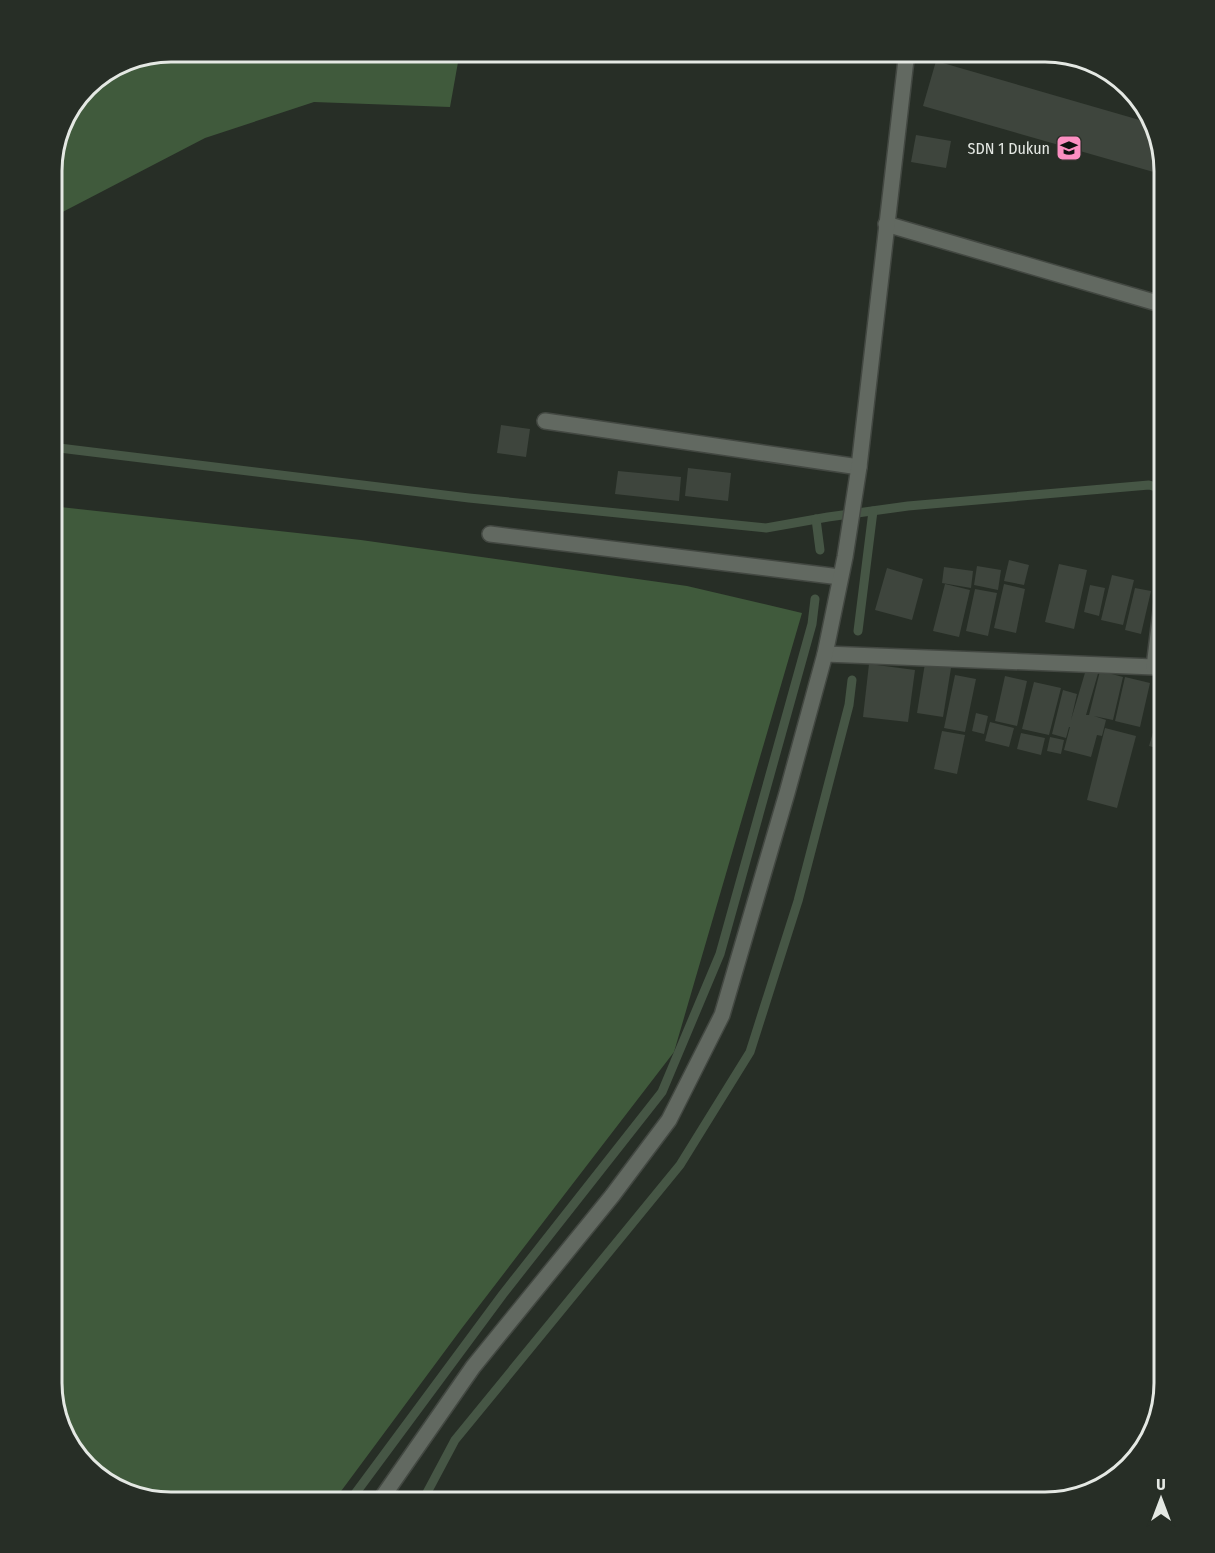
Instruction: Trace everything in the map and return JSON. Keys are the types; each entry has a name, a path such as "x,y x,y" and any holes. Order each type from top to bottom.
{"street":[{"path":"386,1492 473,1367 612,1196 669,1120 722,1016 825,654 845,557 859,467 906,62"},
{"path":"886,224 1154,301"},
{"path":"545,421 859,467"},
{"path":"490,534 840,577"},
{"path":"825,654 1154,669"}],"green space":[{"path":"156,62 458,62 450,107 314,102 205,138 62,212 62,164 65,142 76,116 84,104 110,80 136,67"},
{"path":"62,507 361,540 687,586 802,613 674,1052 462,1328 340,1492 156,1491 136,1486 110,1473 89,1454 73,1431 62,1397"}],"building":[{"path":"936,62 939,62 1141,120 1150,142 1154,172 923,106"},
{"path":"916,135 951,141 946,168 911,162"},
{"path":"501,425 530,429 526,457 497,453"},
{"path":"688,468 731,473 728,501 685,496"},
{"path":"618,471 681,477 679,501 615,494"},
{"path":"1009,560 1029,565 1024,585 1004,581"},
{"path":"1059,564 1087,570 1074,629 1045,622"},
{"path":"977,566 1001,570 998,590 974,585"},
{"path":"944,567 973,571 971,588 942,583"},
{"path":"887,568 923,579 912,620 875,610"},
{"path":"1112,575 1134,580 1123,625 1101,620"},
{"path":"945,584 970,590 959,637 933,631"},
{"path":"1004,584 1025,589 1016,633 994,628"},
{"path":"1090,585 1105,588 1099,616 1084,612"},
{"path":"1135,588 1151,591 1141,634 1125,630"},
{"path":"975,589 997,593 988,636 966,631"},
{"path":"925,663 951,668 943,717 917,713"},
{"path":"869,664 915,670 908,722 863,717"},
{"path":"1087,666 1099,670 1086,715 1089,715 1100,671 1123,677 1113,720 1094,716 1106,720 1102,736 1097,735 1091,757 1064,750 1070,727 1066,738 1052,734 1063,690 1077,694 1071,720"},
{"path":"955,675 976,679 965,732 944,728"},
{"path":"1005,676 1027,681 1017,726 995,721"},
{"path":"1125,677 1150,683 1140,727 1115,721"},
{"path":"1034,682 1061,688 1049,735 1022,729"},
{"path":"976,713 988,716 984,734 972,731"},
{"path":"990,722 1014,728 1009,747 985,741"},
{"path":"1105,728 1136,736 1117,808 1087,800"},
{"path":"1154,729 1154,747 1149,746"},
{"path":"942,731 965,735 957,774 934,769"},
{"path":"1021,733 1045,738 1041,755 1017,749"},
{"path":"1050,737 1064,740 1061,754 1047,751"}],"waterway":[{"path":"62,448 469,498 766,528 908,506 1154,486"},
{"path":"858,631 873,511"},
{"path":"816,519 820,550"},
{"path":"356,1492 503,1294 662,1092 720,954 812,624 815,599"},
{"path":"427,1492 455,1440 680,1165 750,1052 798,901 849,705 852,680"}],"place":[{"name":"SDN 1 Dukun","path":"1069,148"}]}
